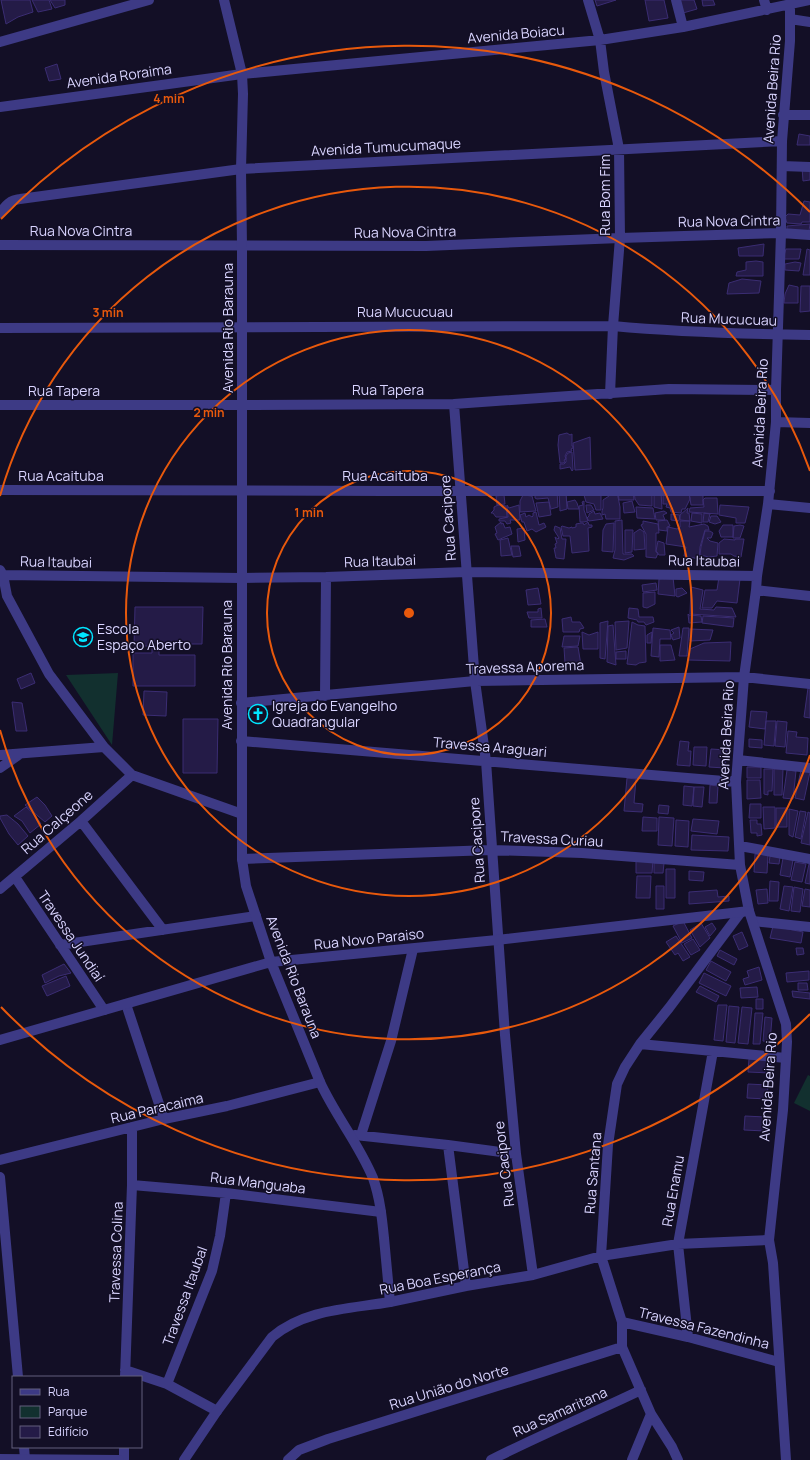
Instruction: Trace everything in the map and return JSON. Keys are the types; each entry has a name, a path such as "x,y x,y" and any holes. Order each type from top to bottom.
{"street":[{"path":"0,42 136,2 149,0"},
{"name":"Avenida Rio Barauna","path":"224,0 242,74 243,94 241,169 242,859 246,886 271,962 326,1096 356,1135 377,1191 381,1212 390,1302"},
{"name":"Rua Bom Fim","path":"588,0 600,40 604,72 619,149 620,238 613,326 610,394"},
{"path":"676,0 683,27"},
{"name":"Avenida Boiacu","path":"242,74 600,40 683,27 765,5 790,5 810,0"},
{"name":"Avenida Beira Rio","path":"786,1460 773,1263 769,1240 783,1110 786,1024 748,915 740,865 736,782 744,677 770,491 776,422 782,141 790,41 790,5"},
{"path":"790,19 810,22"},
{"name":"Avenida Roraima","path":"0,106 242,74"},
{"path":"783,115 810,115"},
{"name":"Avenida Tumucumaque","path":"0,213 7,204 20,198 241,169 782,141"},
{"path":"782,166 810,167"},
{"name":"Rua Nova Cintra","path":"0,245 242,247 426,246 781,233 810,235"},
{"name":"Rua Mucucuau","path":"0,328 613,326 657,330 810,335"},
{"name":"Rua Tapera","path":"0,405 454,404 669,389 776,390"},
{"name":"Rua Cacipore","path":"454,404 475,681 486,761 497,940 516,1154 533,1275"},
{"path":"776,422 810,423"},
{"name":"Rua Acaituba","path":"0,490 242,492 460,490 770,491"},
{"path":"768,504 810,508"},
{"path":"2,572 3,598 49,674 104,748 132,775 242,814"},
{"name":"Rua Itaubai","path":"2,572 241,578 326,577 466,572 757,576"},
{"path":"324,696 326,577"},
{"path":"756,590 810,596"},
{"name":"Travessa Aporema","path":"241,703 475,681 744,677 810,684"},
{"name":"Travessa Araguari","path":"241,741 736,782"},
{"path":"0,755 104,748"},
{"path":"0,768 20,754"},
{"path":"738,760 810,768"},
{"name":"Rua Calçeone","path":"0,889 81,821 132,775"},
{"path":"81,821 163,930"},
{"path":"740,846 810,859"},
{"name":"Travessa Curiau","path":"242,859 491,850 582,854 740,865"},
{"name":"Travessa Jundiaí","path":"15,877 104,1010"},
{"name":"Rua Novo Paraiso","path":"0,1040 271,962 748,915 810,926"},
{"name":"Rua Santana","path":"678,1460 672,1447 651,1414 622,1347 622,1322 601,1256 608,1145 617,1084 625,1066 640,1044 669,1008 748,915"},
{"path":"60,945 256,916"},
{"path":"413,949 391,1041 356,1135 516,1154"},
{"path":"126,1004 164,1119"},
{"path":"640,1044 786,1058"},
{"name":"Rua Enamu","path":"688,1337 678,1244 713,1051"},
{"name":"Rua Paracaima","path":"0,1160 164,1119 227,1106 320,1082"},
{"name":"Travessa Colina","path":"125,1373 132,1185 132,1127"},
{"path":"448,1145 466,1286"},
{"path":"0,1177 18,1376"},
{"name":"Rua Manguaba","path":"132,1185 226,1193 381,1212"},
{"name":"Travessa Itaubal","path":"167,1384 212,1271 220,1236 226,1193"},
{"name":"Rua Boa Esperança","path":"184,1460 217,1411 272,1337 283,1328 296,1321 315,1314 390,1302 466,1286 533,1275 601,1256 678,1244 769,1240"},
{"name":"Travessa Fazendinha","path":"622,1322 688,1337 779,1362"},
{"name":"Rua União do Norte","path":"288,1460 300,1450 328,1439 622,1347"},
{"path":"125,1373 136,1376"},
{"path":"142,1377 167,1384 217,1411"},
{"name":"Rua Samaritana","path":"492,1460 529,1440 588,1415 641,1390"},
{"path":"632,1460 651,1414"},
{"path":"24,1448 25,1459"},
{"path":"124,1448 124,1460"},
{"path":"0,1459 119,1460"}],"green space":[{"path":"118,673 112,745 66,675"},
{"path":"808,1075 810,1076 810,1111 794,1103"}],"building":[{"path":"1,0 30,0 33,12 18,17 6,24"},
{"path":"32,0 49,0 52,9 38,12"},
{"path":"50,0 65,0 65,5 55,8"},
{"path":"595,0 616,0 597,6"},
{"path":"645,0 664,0 668,18 649,21"},
{"path":"680,0 694,0 697,9 683,13"},
{"path":"702,0 713,0 715,5 703,6"},
{"path":"57,64 61,79 49,81 45,68"},
{"path":"799,134 810,136 810,145 797,145"},
{"path":"802,167 810,168 810,180 803,181"},
{"path":"804,201 810,202 810,222 802,222 801,224 787,223 785,217 788,214 800,215"},
{"path":"810,224 809,231 787,230 787,226"},
{"path":"764,244 763,256 739,256 738,248"},
{"path":"786,249 801,249 799,259 783,259"},
{"path":"807,249 810,250 810,275 803,275"},
{"path":"746,262 763,262 763,276 736,276 737,272 746,270"},
{"path":"795,262 801,263 799,271 785,270 785,264"},
{"path":"742,279 761,281 759,293 727,294 729,283"},
{"path":"789,285 798,287 798,303 784,303 785,294"},
{"path":"801,286 810,286 810,311 800,312"},
{"path":"567,433 570,435 572,434 573,448 571,449 572,451 567,452 565,456 566,459 564,460 565,462 560,463 558,445 559,435"},
{"path":"590,437 591,469 575,470 573,443"},
{"path":"572,452 573,470 572,471 570,467 560,469 560,464 564,464 566,462 566,456 568,453"},
{"path":"535,491 557,491 558,507 551,509 548,498 535,498"},
{"path":"601,491 601,510 596,510 594,504 586,502 584,495"},
{"path":"618,491 633,491 634,500 619,500"},
{"path":"634,491 652,492 652,506 639,505 635,499"},
{"path":"559,492 566,492 567,509 560,511"},
{"path":"607,492 617,492 620,507 620,519 606,519 605,514 602,515 603,500 609,496"},
{"path":"654,492 661,492 662,509 654,507"},
{"path":"663,492 689,493 690,499 685,509 682,509 681,513 671,512 670,508 666,507 667,504 663,504"},
{"path":"689,492 703,492 703,505 691,505"},
{"path":"504,495 505,504 497,505 496,496"},
{"path":"523,495 532,496 536,511 520,512 520,501"},
{"path":"705,498 717,498 718,514 689,512 690,508 704,507 703,500"},
{"path":"575,500 579,509 568,509 567,502"},
{"path":"584,501 584,510 588,521 580,522 579,506 583,505 582,502"},
{"path":"632,501 635,512 624,513 623,503"},
{"path":"549,502 551,515 539,517 536,503"},
{"path":"498,505 506,506 507,517 496,517 493,513 491,513 494,510 494,507"},
{"path":"507,505 509,508 519,505 520,520 510,520 511,523 507,524 505,521 499,521 499,519 508,517"},
{"path":"586,505 591,505 594,510 587,513"},
{"path":"720,505 749,507 745,523 736,523 736,518 719,515"},
{"path":"636,507 653,508 655,519 637,518"},
{"path":"688,508 687,513 689,513 690,521 680,520 680,515"},
{"path":"594,511 595,514 600,513 603,519 589,521 587,518 589,514"},
{"path":"664,511 667,513 663,515 665,520 656,520 655,513"},
{"path":"536,512 539,525 544,523 546,527 536,532 532,529 527,531 520,515 525,513 526,517 529,515 532,517 533,513"},
{"path":"692,513 702,514 702,523 691,521"},
{"path":"704,513 710,514 708,522 703,522"},
{"path":"671,514 680,515 679,521 671,520"},
{"path":"711,516 717,516 721,522 715,524 709,522"},
{"path":"622,520 623,554 632,554 634,556 624,560 613,558 615,550 615,521"},
{"path":"667,520 670,526 667,527 667,531 659,530 658,521"},
{"path":"643,521 658,524 659,533 656,533 656,552 658,553 656,558 646,557 646,534 641,525 643,524"},
{"path":"680,521 690,521 689,527 704,524 708,526 709,530 705,530 700,547 699,559 684,556 686,547 666,544 668,527 677,529 680,527"},
{"path":"501,522 505,528 510,527 512,534 498,540 495,534 497,533 495,527"},
{"path":"588,522 589,525 592,525 592,527 588,528 589,551 572,553 570,536 563,536 561,527 572,528 576,527 576,524 583,523 584,525"},
{"path":"614,523 613,552 602,551 603,530 606,524"},
{"path":"723,525 733,525 733,537 721,537 719,531"},
{"path":"555,526 560,528 562,539 566,539 564,559 556,558 554,548 556,548 555,544 557,543 555,537 558,539 559,538 554,530"},
{"path":"734,526 744,526 740,538 733,538"},
{"path":"524,528 525,540 518,542 517,529"},
{"path":"640,529 644,532 645,549 634,550 634,533"},
{"path":"625,530 633,530 632,552 625,553"},
{"path":"705,531 710,531 713,533 711,538 707,538 710,541 718,543 717,556 709,557 700,555"},
{"path":"508,538 512,555 501,556 500,540"},
{"path":"724,539 744,539 741,557 731,554 719,554 719,543"},
{"path":"658,541 664,543 665,555 659,555 656,551"},
{"path":"511,546 519,546 521,556 513,557"},
{"path":"673,577 675,596 658,594 659,579"},
{"path":"719,577 740,579 737,603 717,601 712,608 702,608 705,590 717,590"},
{"path":"656,583 657,590 643,592 642,585"},
{"path":"691,587 703,590 700,609 714,610 716,607 732,608 736,617 690,614"},
{"path":"538,588 541,604 528,605 526,590"},
{"path":"682,588 687,593 678,597 676,596 676,589"},
{"path":"655,592 655,604 647,608 643,607 643,593"},
{"path":"135,607 203,607 202,644 159,644 159,655 195,655 195,686 133,686 133,653 152,653 152,646 134,646"},
{"path":"541,608 542,618 529,618 527,612 538,612 538,609"},
{"path":"629,608 638,609 639,617 653,617 654,622 646,625 644,622 638,622 637,620 628,618"},
{"path":"688,614 701,616 702,622 689,623"},
{"path":"703,616 734,618 733,627 702,623"},
{"path":"571,617 572,622 580,622 584,628 580,629 579,632 563,632 562,619"},
{"path":"545,619 547,627 531,627 531,620"},
{"path":"608,621 605,659 600,658 600,623"},
{"path":"629,621 627,648 616,650 615,622"},
{"path":"632,622 645,626 646,662 636,665 627,664"},
{"path":"613,625 616,665 607,662 608,626"},
{"path":"679,627 680,638 673,640 671,635 674,633 671,630"},
{"path":"653,628 670,630 671,639 660,639 659,657 651,656"},
{"path":"683,628 689,628 687,656 679,656"},
{"path":"690,629 713,630 710,640 690,641"},
{"path":"582,632 589,635 598,632 598,649 583,649"},
{"path":"652,632 651,643 647,643 647,635"},
{"path":"564,636 580,636 578,646 562,647"},
{"path":"731,642 730,661 688,660 690,649 704,643"},
{"path":"660,645 671,645 675,660 660,661"},
{"path":"578,647 581,665 565,663 564,648"},
{"path":"626,651 626,659 616,659 616,652"},
{"path":"31,673 35,683 21,689 17,679"},
{"path":"808,688 810,688 810,718 804,717"},
{"path":"144,691 167,692 166,716 143,715"},
{"path":"12,702 22,703 27,731 16,731"},
{"name":"Igreja do Evangelho Quadrangular","path":"266,707 267,718 250,719 250,709"},
{"path":"751,711 767,712 765,729 749,727"},
{"path":"183,719 218,719 217,773 183,773"},
{"path":"766,721 776,721 774,746 764,745"},
{"path":"777,721 787,722 785,747 775,746"},
{"path":"788,731 797,732 796,737 808,738 807,755 786,753"},
{"path":"749,739 762,740 762,748 749,747"},
{"path":"680,741 689,742 688,751 691,751 690,766 677,765"},
{"path":"694,747 707,747 706,766 693,765"},
{"path":"711,749 727,750 725,768 709,767"},
{"path":"747,767 761,767 761,778 747,778"},
{"path":"764,769 773,769 772,791 768,791 768,795 764,794"},
{"path":"774,769 783,769 782,795 774,795"},
{"path":"787,770 796,771 793,799 783,798"},
{"path":"801,770 810,772 804,800 795,798"},
{"path":"627,778 636,779 634,803 643,804 642,812 624,811"},
{"path":"747,780 760,780 761,798 747,799"},
{"path":"710,785 718,786 717,803 709,803"},
{"path":"684,786 694,787 692,806 683,805"},
{"path":"694,787 704,787 702,807 693,806"},
{"path":"37,797 45,805 52,816 45,822 25,805"},
{"path":"750,804 761,804 761,818 749,818"},
{"path":"659,805 669,806 668,814 658,813"},
{"path":"26,807 35,815 41,824 30,833 22,821 14,816"},
{"path":"763,807 775,807 775,828 764,829"},
{"path":"776,808 787,808 787,827 776,827"},
{"path":"789,809 798,811 793,837 789,835"},
{"path":"800,811 806,812 801,839 795,837"},
{"path":"808,812 810,813 810,845 801,843"},
{"path":"7,815 18,824 28,836 18,845 9,834 0,818 0,816"},
{"path":"643,817 657,818 657,831 642,831"},
{"path":"659,817 674,818 672,846 658,845"},
{"path":"693,819 719,821 717,834 691,831"},
{"path":"676,820 689,821 688,847 675,846"},
{"path":"750,820 757,820 757,824 761,824 762,835 757,836 757,833 751,833"},
{"path":"692,835 729,837 728,851 691,850"},
{"path":"755,854 768,855 767,873 754,872"},
{"path":"770,856 780,857 779,864 769,863"},
{"path":"783,858 793,860 790,877 780,875"},
{"path":"636,859 653,860 652,873 636,873"},
{"path":"795,862 806,864 802,882 791,880"},
{"path":"654,863 664,863 663,873 654,873"},
{"path":"809,864 810,865 810,884 805,883"},
{"path":"666,869 675,869 675,898 666,898"},
{"path":"689,871 704,872 703,881 689,880"},
{"path":"637,876 651,876 650,898 636,898"},
{"path":"770,881 779,882 778,901 769,901"},
{"path":"656,886 664,886 664,909 656,909"},
{"path":"784,886 793,887 789,911 780,909"},
{"path":"794,887 803,889 800,912 791,911"},
{"path":"767,889 768,903 758,904 756,890"},
{"path":"805,889 810,890 810,907 802,906"},
{"path":"717,890 718,897 729,896 729,901 689,904 689,892"},
{"path":"683,921 692,938 682,943 673,926"},
{"path":"701,923 710,938 700,947 690,930"},
{"path":"712,923 716,929 710,936 705,927"},
{"path":"773,926 803,932 801,943 770,938"},
{"path":"742,932 748,946 739,950 733,936"},
{"path":"676,936 690,957 683,961 678,953 675,955 666,942"},
{"path":"693,939 700,950 691,955 684,944"},
{"path":"796,948 803,948 804,954 797,955"},
{"path":"720,950 737,959 734,965 717,956"},
{"path":"711,961 731,972 726,981 706,970"},
{"path":"64,964 71,973 59,976 45,983 42,975"},
{"path":"759,967 762,980 745,985 743,979 749,977 747,971"},
{"path":"809,971 809,980 787,982 786,973"},
{"path":"704,973 731,986 726,996 699,983"},
{"path":"66,976 70,986 47,996 42,986"},
{"path":"798,983 807,983 808,990 798,990"},
{"path":"700,986 719,996 716,1002 696,992"},
{"path":"757,987 758,997 741,998 740,988"},
{"path":"792,991 810,993 810,999 793,997"},
{"path":"756,999 763,999 763,1009 756,1009"},
{"path":"718,1005 727,1005 723,1041 714,1040"},
{"path":"729,1006 739,1007 735,1043 726,1042"},
{"path":"742,1007 752,1008 748,1044 738,1043"},
{"path":"755,1013 763,1013 760,1044 753,1044"},
{"path":"765,1017 772,1018 770,1042 763,1041"},
{"path":"749,1059 771,1060 770,1073 748,1072"},
{"path":"748,1084 768,1085 767,1099 747,1098"},
{"path":"745,1116 765,1117 765,1131 744,1130"}],"place":[{"name":"Escola Espaço Aberto","path":"83,637"},
{"name":"Igreja do Evangelho Quadrangular","path":"258,714"}]}
